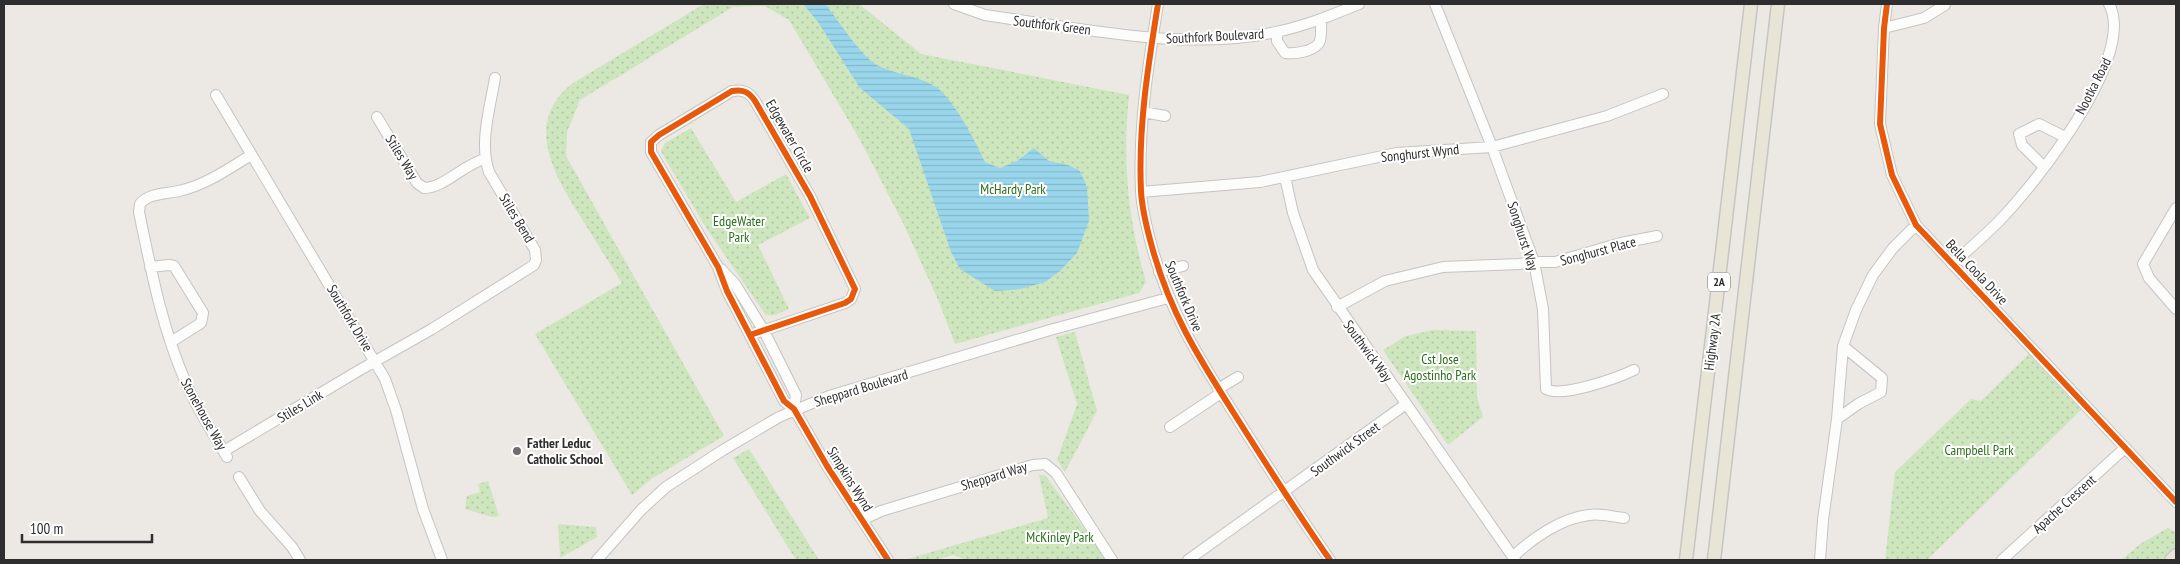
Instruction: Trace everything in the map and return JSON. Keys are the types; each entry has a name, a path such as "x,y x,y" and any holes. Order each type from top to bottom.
{"main road":[{"name":"Highway 2A","path":"1686,560 1751,4"},
{"name":"Highway 2A","path":"1714,560 1778,4"},
{"path":"2171,560 2176,555"}],"street":[{"name":"Southfork Green","path":"954,4 985,15 1153,38"},
{"name":"Southfork Drive","path":"1158,4 1142,112 1141,192 1147,230 1159,272 1168,298 1185,334 1283,492 1330,560"},
{"name":"Southfork Boulevard","path":"1153,38 1217,38 1277,32 1321,20 1359,4"},
{"name":"Songhurst Way","path":"1435,4 1492,147 1534,262 1543,309 1546,389 1552,392 1587,386 1614,379 1634,370"},
{"name":"Bella Coola Drive","path":"1888,4 1884,28 1880,124 1892,174 1916,224 2176,502"},
{"path":"1884,28 1924,18 1945,6 1945,4"},
{"name":"Nootka Road","path":"1952,264 2003,218 2044,167 2091,98 2111,53 2114,13 2109,4"},
{"name":"Southfork Boulevard","path":"1277,32 1277,40 1285,53 1293,54 1305,51 1320,42 1321,20"},
{"name":"Stiles Bend","path":"375,361 432,329 534,266 536,260 535,250 489,172 485,159 484,148 495,78"},
{"name":"Edgewater Circle","path":"718,267 653,158 650,146 651,142 659,135 732,91 744,90 752,96 810,196 854,289 851,299 845,303 750,335"},
{"name":"Songhurst Wynd","path":"1141,192 1260,182 1397,153 1492,147 1607,116 1664,94"},
{"name":"Southfork Drive","path":"216,95 375,361 396,410 423,509 442,560"},
{"path":"1142,112 1165,116"},
{"name":"Stiles Way","path":"377,117 417,183 424,188 432,187 469,165 485,159"},
{"path":"2044,167 2022,145 2019,134 2039,124 2065,137"},
{"name":"Stonehouse Way","path":"226,454 193,398 171,342 156,295 139,212 140,204 144,200 196,186 251,155"},
{"name":"Southwick Way","path":"1286,177 1293,213 1302,244 1313,270 1514,559"},
{"path":"2176,208 2143,264 2148,278 2176,309"},
{"path":"1820,560 1823,520 1837,419 1843,346 1856,310 1873,275 1893,248 1916,224"},
{"name":"Songhurst Place","path":"1337,307 1385,281 1442,267 1555,262 1621,243 1657,236"},
{"path":"150,267 174,266 203,313 201,323 171,342"},
{"name":"Southfork Drive","path":"1159,272 1183,266"},
{"path":"718,267 735,284 764,331 796,395 794,409"},
{"path":"718,267 727,290 784,401 794,409"},
{"name":"Sheppard Boulevard","path":"597,560 641,510 666,487 723,450 794,409 829,396 1168,298"},
{"path":"1837,419 1858,404 1881,392 1882,378 1843,346"},
{"name":"Stiles Link","path":"226,454 375,361"},
{"path":"1170,427 1238,377"},
{"name":"Southwick Street","path":"1188,560 1406,404"},
{"name":"Simpkins Wynd","path":"794,409 827,466 888,560"},
{"name":"Apache Crescent","path":"2002,560 2125,448"},
{"name":"Sheppard Way","path":"862,520 874,513 909,502 1033,465 1045,464 1056,473 1112,560"},
{"path":"239,476 260,511 292,546 300,560"},
{"path":"1514,559 1541,535 1570,520 1591,514 1624,518"}],"green space":[{"name":"McHardy Park","path":"704,4 859,4 921,54 1129,95 1126,143 1128,190 1135,235 1146,282 1139,293 955,344 939,302 904,225 860,140 789,20 765,6 733,7 580,100 567,132 566,156 724,436 651,479 632,495 535,334 622,283 563,187 548,151 546,133 549,115 557,99 573,83"},
{"name":"EdgeWater Park","path":"691,128 736,202 786,174 810,218 758,245 789,309 774,315 765,314 705,226 663,155 661,151 665,143"},
{"name":"Cst Jose Agostinho Park","path":"1433,330 1476,331 1477,397 1483,417 1448,445 1383,350 1406,336"},
{"path":"1075,332 1097,411 1065,472 1057,460 1077,404 1056,337"},
{"name":"Campbell Park","path":"2029,354 2081,410 1927,560 1885,560 1895,472 1971,399 1981,401"},
{"path":"749,449 819,560 796,560 733,458"},
{"name":"McKinley Park","path":"1039,475 1045,475 1107,560 967,560 953,555 936,560 904,560 1048,518"},
{"path":"488,481 499,516 492,517 465,509 467,496 480,492 478,484"},
{"path":"558,524 596,527 597,537 560,558"},
{"path":"2168,528 2176,532 2176,546 2161,560 2122,560 2140,544"}],"water":[{"path":"803,4 825,4 857,46 877,65 918,78 939,89 962,119 985,162 1000,168 1017,161 1034,148 1049,161 1068,165 1080,171 1087,187 1089,221 1077,253 1060,271 1045,282 1020,289 995,291 960,269 951,252 909,129 860,88 818,22"}],"cycle path":[{"path":"1158,4 1142,120 1140,167 1144,212 1159,271 1177,314 1198,354 1270,470 1330,560"},
{"path":"1887,4 1884,28 1880,124 1892,175 1916,225 2176,502"},
{"path":"750,335 845,303 851,299 855,289 810,196 755,101 745,92 736,90 659,135 651,142 651,152 718,267 727,291 784,401 794,409 827,466 888,560"}],"place":[{"name":"Father Leduc Catholic School","path":"517,451"}]}
